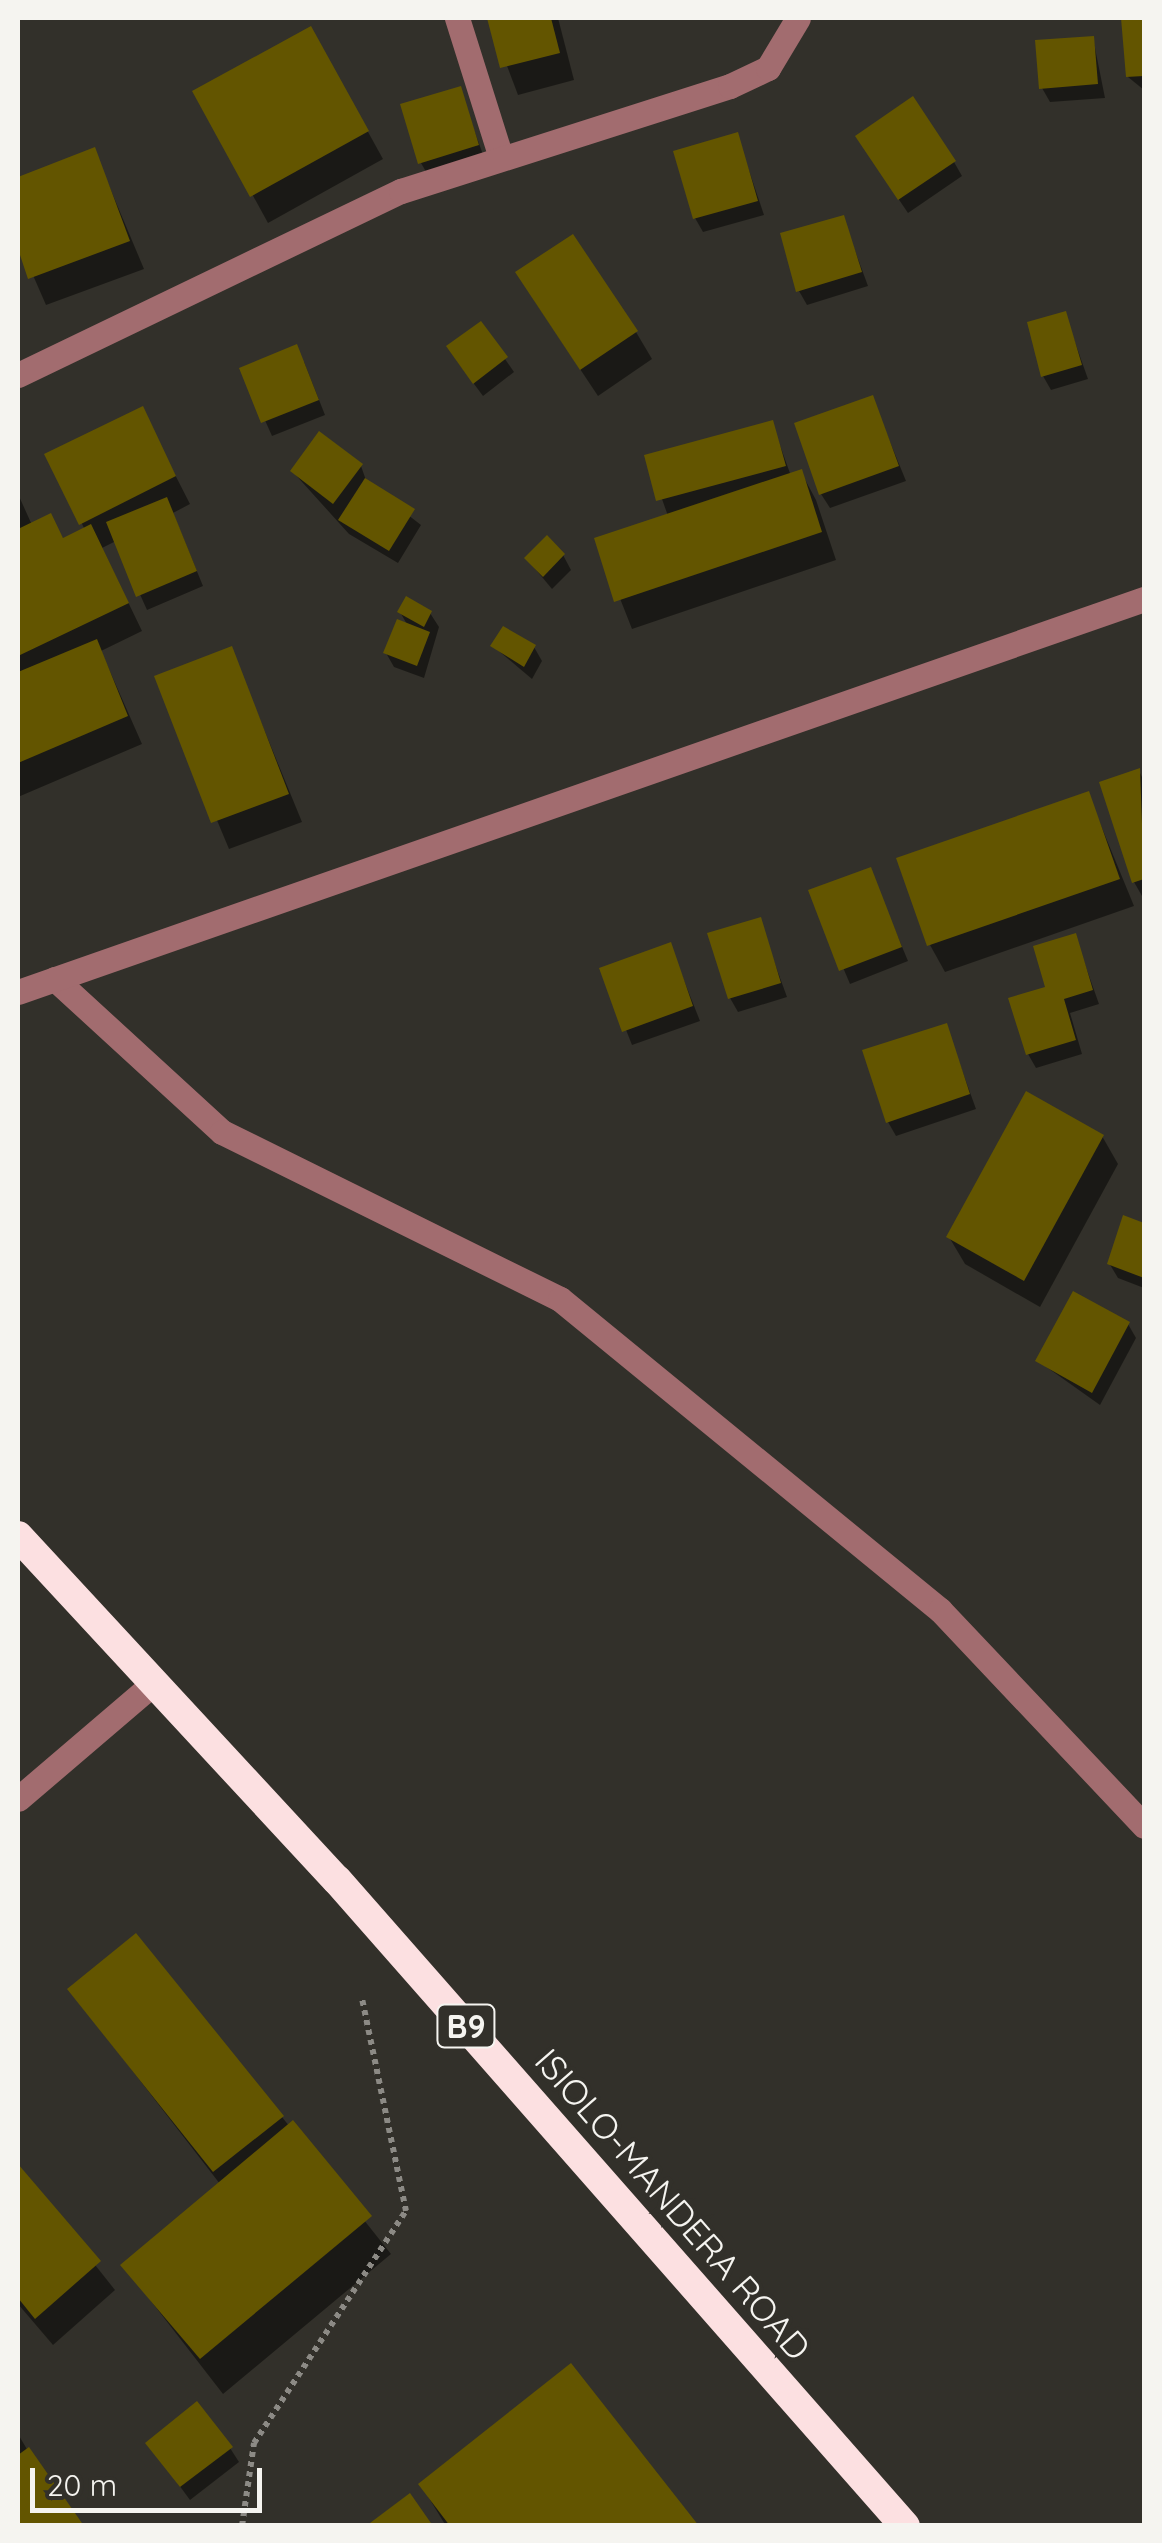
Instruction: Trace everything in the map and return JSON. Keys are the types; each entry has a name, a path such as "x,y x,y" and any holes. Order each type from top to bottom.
{"highway":[{"name":"ISIOLO-MANDERA ROAD","path":"18,1536 148,1687 337,1880 905,2526"}],"street":[{"path":"457,18 500,154"},
{"path":"18,376 281,244 500,154 730,86 768,68 798,18"},
{"path":"18,992 1144,599"},
{"path":"55,980 222,1132 560,1299 940,1610 1143,1822"},
{"path":"18,1799 148,1687"}],"path":[{"path":"242,2526 254,2443 406,2211 357,1977"}],"building":[{"path":"487,18 551,18 560,53 500,68"},
{"path":"1121,18 1144,18 1144,76 1126,77"},
{"path":"311,26 369,131 250,197 192,91"},
{"path":"1094,36 1098,84 1039,89 1035,40"},
{"path":"461,86 479,145 418,164 400,104"},
{"path":"913,96 956,161 898,200 855,136"},
{"path":"738,132 758,201 693,219 673,151"},
{"path":"95,147 130,241 28,279 18,249 18,177"},
{"path":"844,215 862,272 796,292 780,233"},
{"path":"573,234 638,331 580,370 515,272"},
{"path":"1066,311 1082,365 1041,377 1027,322"},
{"path":"481,321 508,357 473,384 446,346"},
{"path":"297,344 319,400 261,423 239,368"},
{"path":"873,395 899,466 819,495 794,423"},
{"path":"143,406 176,476 79,525 44,454"},
{"path":"773,420 786,466 656,501 644,455"},
{"path":"319,431 363,464 333,504 290,471"},
{"path":"802,469 822,532 614,602 594,538"},
{"path":"365,478 415,509 389,551 338,520"},
{"path":"167,497 197,571 136,597 106,522"},
{"path":"51,513 63,538 91,524 129,603 18,656 18,529"},
{"path":"547,535 565,554 543,577 524,558"},
{"path":"406,596 432,611 424,627 397,612"},
{"path":"397,619 430,632 417,666 383,653"},
{"path":"503,626 536,645 524,667 490,646"},
{"path":"97,639 128,716 18,763 18,672"},
{"path":"232,646 289,794 211,823 154,676"},
{"path":"1140,768 1144,879 1132,883 1099,782"},
{"path":"1089,791 1120,879 927,946 896,858"},
{"path":"871,867 902,947 839,971 808,890"},
{"path":"761,917 781,983 728,999 707,933"},
{"path":"1076,933 1093,990 1064,999 1076,1040 1026,1055 1008,998 1045,987 1033,946"},
{"path":"671,942 693,1006 622,1032 599,968"},
{"path":"947,1023 970,1094 886,1123 862,1050"},
{"path":"1026,1091 1104,1135 1024,1281 946,1237"},
{"path":"1123,1215 1144,1223 1144,1278 1107,1264"},
{"path":"1073,1291 1130,1322 1092,1393 1035,1361"},
{"path":"136,1933 284,2116 213,2172 67,1989"},
{"path":"293,2120 372,2216 200,2359 120,2265"},
{"path":"18,2164 101,2261 35,2319 18,2298"},
{"path":"571,2363 699,2526 450,2526 418,2484"},
{"path":"197,2401 233,2447 180,2487 145,2443"},
{"path":"29,2447 84,2526 18,2526 18,2455"},
{"path":"410,2493 433,2526 366,2526"}]}
